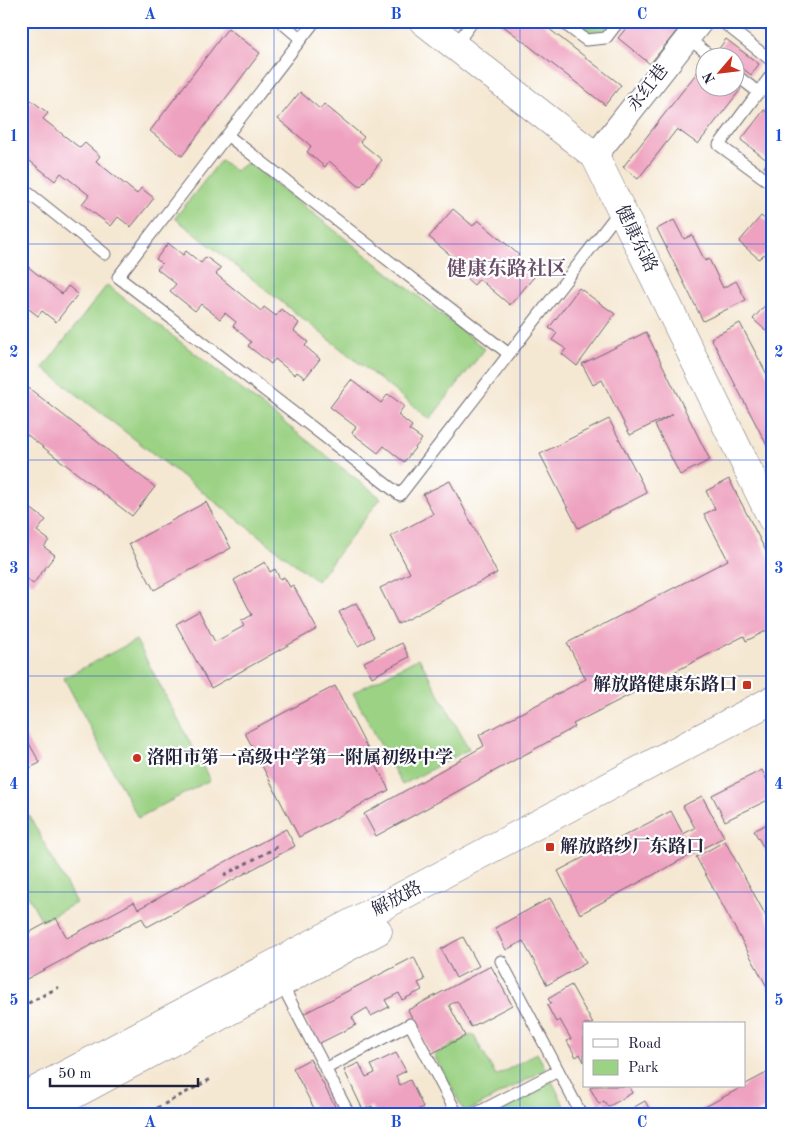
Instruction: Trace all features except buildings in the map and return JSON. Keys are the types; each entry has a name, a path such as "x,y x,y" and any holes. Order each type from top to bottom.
{"main road":[{"name":"健康东路","path":"423,21 595,156 772,519"},
{"name":"解放路","path":"38,1114 278,974 772,700"},
{"name":"解放路","path":"21,1098 278,974 772,716"}],"street":[{"name":"永红巷","path":"595,156 694,29"}],"lane":[{"path":"280,21 302,39"},
{"path":"315,21 118,277 400,495 621,208"},
{"path":"455,46 474,21"},
{"path":"561,21 586,40 606,38 619,21"},
{"path":"721,21 772,61"},
{"path":"694,29 706,48"},
{"path":"772,74 719,144 772,184"},
{"path":"746,83 758,92 772,89"},
{"path":"227,135 508,354"},
{"path":"21,187 105,254"},
{"path":"501,961 581,1114"},
{"path":"278,974 349,1114"},
{"path":"325,1069 410,1024 457,1114"},
{"path":"475,1114 558,1071"}],"path":[{"path":"224,875 278,846"},
{"path":"21,1007 60,987"},
{"path":"157,1108 211,1079"}],"green space":[{"path":"574,21 615,21 605,35 595,36"},
{"path":"221,160 235,171 248,162 485,349 430,419 175,218"},
{"path":"107,285 381,498 317,581 43,368"},
{"path":"136,640 210,780 138,818 64,678"},
{"path":"419,658 469,749 402,785 353,693"},
{"path":"29,815 76,903 42,921 21,883 21,819"},
{"path":"473,1034 496,1076 537,1053 546,1069 465,1113 434,1055"},
{"path":"552,1081 568,1114 486,1114"}],"place":[{"name":"解放路健康东路口","path":"747,685"},
{"name":"洛阳市第一高级中学第一附属初级中学","path":"137,758"},
{"name":"解放路纱厂东路口","path":"550,847"}],"district":[{"name":"健康东路社区","path":"507,270"}]}
